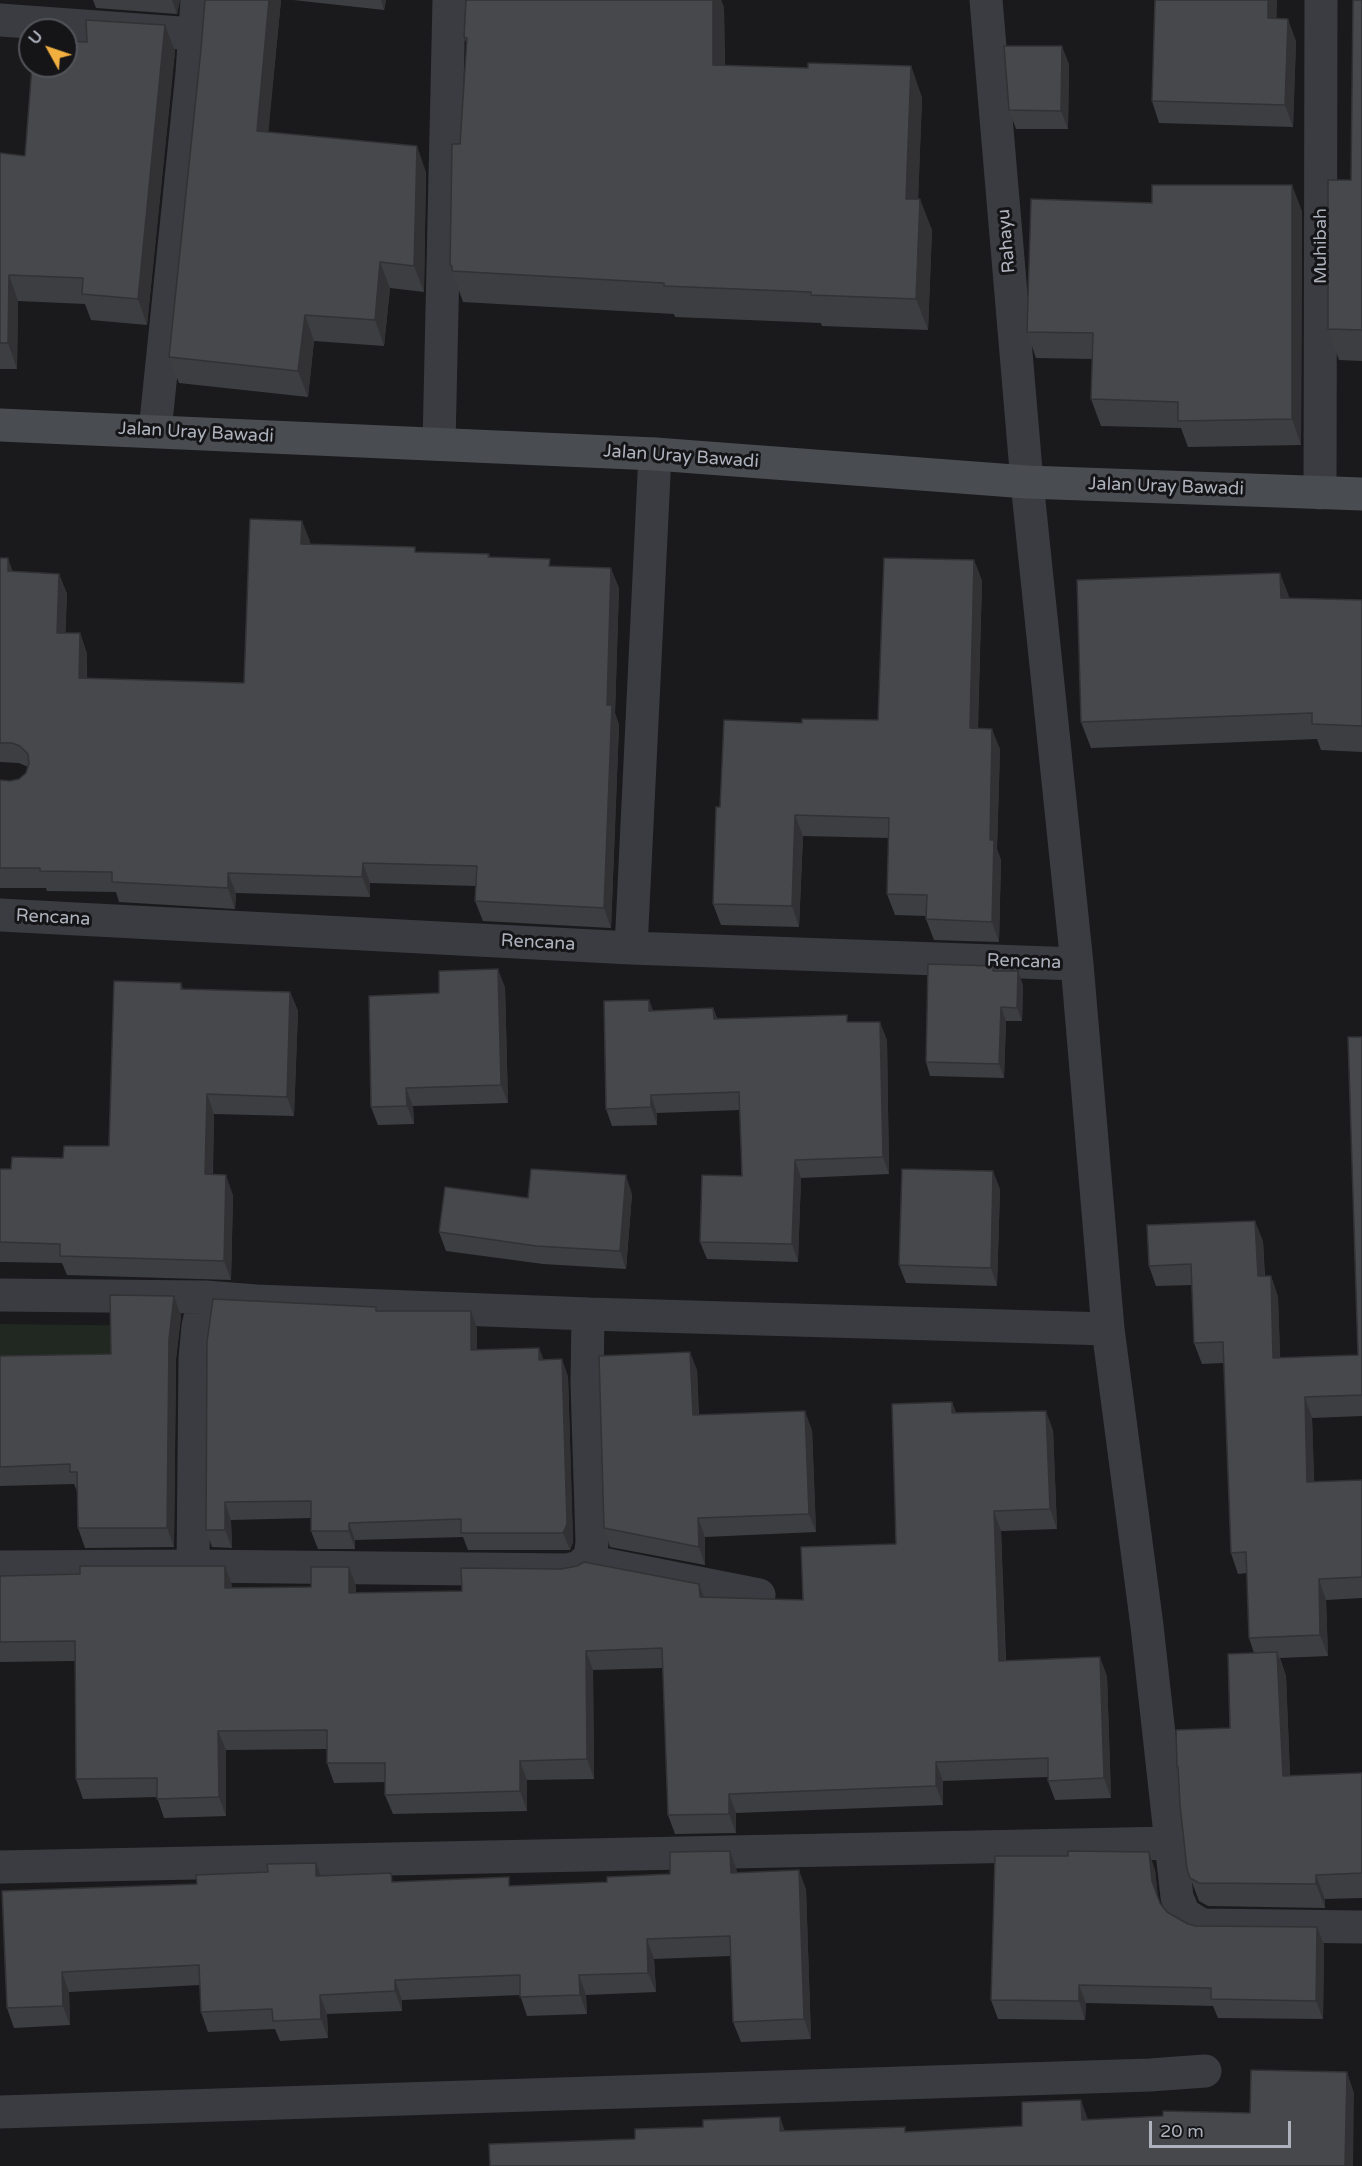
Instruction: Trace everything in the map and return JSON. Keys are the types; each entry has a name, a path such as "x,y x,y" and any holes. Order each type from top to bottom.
{"street":[{"path":"155,431 192,73 197,0"},
{"path":"439,444 448,0"},
{"name":"Rahayu","path":"986,0 1027,482 1077,964 1108,1329 1147,1626 1178,1903 1184,1914 1195,1922 1212,1926 1362,1927"},
{"name":"Muhibah","path":"1320,493 1321,0"},
{"path":"0,20 194,34"},
{"name":"Jalan Uray Bawadi","path":"0,425 655,454 1027,482 1362,494"},
{"path":"631,948 655,454"},
{"name":"Rencana","path":"0,915 631,948 1077,964"},
{"path":"0,1295 205,1297 256,1302 588,1314 1108,1329"},
{"path":"193,1566 195,1359 198,1326 205,1297"},
{"path":"0,1567 193,1566 568,1570 579,1568 590,1557 592,1543 588,1314"},
{"path":"587,1561 759,1595"},
{"path":"0,1867 1171,1843"},
{"path":"0,2112 1205,2071"}],"shaded area":[{"path":"0,1324 174,1326 0,1428"}],"building":[{"path":"205,0 269,0 257,131 417,146 414,266 380,262 375,320 305,315 298,371 169,357"},
{"path":"466,0 713,0 713,65 808,68 808,63 911,66 906,199 920,199 916,299 811,295 811,292 664,286 664,283 452,271 450,265 452,144 460,144 467,38 464,37"},
{"path":"1155,0 1268,0 1268,18 1288,19 1285,105 1152,101"},
{"path":"1353,0 1362,0 1362,330 1328,329 1328,180 1351,180"},
{"path":"86,20 165,25 138,299 82,294 83,278 9,275 8,343 0,343 0,153 25,156 31,78 78,78 78,42 87,42"},
{"path":"1004,46 1062,46 1061,111 1009,110"},
{"path":"1152,185 1292,185 1292,419 1178,421 1178,402 1091,399 1093,333 1027,332 1031,199 1152,203"},
{"path":"250,519 302,521 301,544 415,547 415,552 489,554 488,557 550,559 549,566 611,568 607,705 612,705 604,908 475,901 477,866 363,863 362,877 228,873 228,888 112,882 112,872 0,868 0,780 19,779 26,773 29,763 28,754 20,746 0,743 0,558 8,558 8,571 59,574 57,633 80,633 79,678 244,683"},
{"path":"884,558 974,560 970,728 992,729 990,840 994,840 992,922 926,919 927,895 887,894 889,818 795,815 792,906 713,904 716,807 720,807 724,720 802,723 802,719 878,720"},
{"path":"1280,573 1281,598 1362,600 1362,726 1312,724 1312,713 1081,722 1077,580"},
{"path":"928,964 994,966 993,971 1018,971 1017,1008 1001,1007 999,1064 926,1062"},
{"path":"498,969 501,1085 406,1088 407,1106 371,1107 369,996 439,993 439,971"},
{"path":"114,981 181,983 181,989 290,992 287,1097 207,1094 205,1174 226,1175 224,1261 60,1256 60,1244 0,1242 0,1169 11,1169 12,1157 63,1158 64,1146 109,1146"},
{"path":"649,1000 649,1011 713,1008 714,1019 847,1015 847,1022 880,1022 883,1157 795,1160 792,1244 700,1242 702,1175 742,1176 739,1092 651,1095 651,1107 606,1109 604,1001"},
{"path":"1348,1037 1362,1037 1362,1395 1305,1397 1307,1482 1362,1480 1362,1577 1319,1579 1320,1635 1249,1638 1246,1552 1231,1553 1223,1342 1194,1343 1191,1264 1149,1266 1147,1225 1255,1221 1258,1276 1271,1276 1273,1358 1358,1355"},
{"path":"531,1169 626,1175 620,1251 536,1246 439,1232 445,1187 528,1198"},
{"path":"902,1169 993,1171 991,1268 899,1265"},
{"path":"110,1295 174,1296 169,1339 167,1528 78,1528 77,1472 70,1472 70,1464 0,1467 0,1356 111,1354"},
{"path":"213,1299 376,1307 376,1311 471,1311 471,1350 539,1348 539,1360 562,1359 567,1524 563,1533 461,1533 461,1519 349,1523 349,1531 311,1531 311,1501 225,1502 225,1530 206,1530 207,1342"},
{"path":"690,1352 693,1415 805,1411 809,1514 698,1518 699,1547 604,1528 599,1356"},
{"path":"952,1402 952,1413 1046,1411 1050,1509 994,1511 999,1661 1100,1657 1104,1778 1048,1781 1048,1758 936,1762 936,1786 729,1794 729,1814 668,1815 662,1648 586,1651 587,1759 520,1761 520,1791 385,1795 385,1763 327,1763 327,1730 218,1731 219,1797 157,1799 157,1778 76,1779 75,1641 0,1642 0,1576 80,1574 80,1566 225,1566 225,1588 311,1587 311,1567 349,1567 349,1593 462,1591 461,1568 561,1569 584,1562 699,1584 700,1597 803,1600 801,1547 896,1544 892,1404"},
{"path":"1277,1652 1283,1776 1362,1773 1362,1873 1316,1875 1316,1884 1199,1883 1190,1878 1187,1869 1180,1805 1176,1730 1230,1728 1228,1654"},
{"path":"730,1851 731,1873 799,1870 804,2019 733,2022 730,1936 647,1939 648,1973 579,1975 580,1995 520,1997 520,1975 395,1980 395,1991 320,1995 321,2019 273,2021 272,2009 201,2012 199,1965 62,1972 63,2006 7,2008 2,1891 197,1884 196,1875 268,1872 267,1864 316,1863 316,1876 391,1873 392,1882 509,1877 509,1886 607,1882 607,1877 670,1874 670,1852"},
{"path":"1068,1851 1149,1852 1152,1881 1160,1903 1167,1912 1188,1924 1196,1926 1317,1927 1316,2001 1211,1999 1211,1988 1079,1985 1079,2001 991,2000 995,1856 1068,1856"},
{"path":"1251,2070 1347,2072 1345,2166 490,2166 489,2144 635,2139 635,2129 703,2127 703,2120 780,2117 780,2131 905,2127 905,2132 1022,2126 1022,2102 1081,2100 1082,2120 1163,2116 1163,2111 1250,2113"}]}
